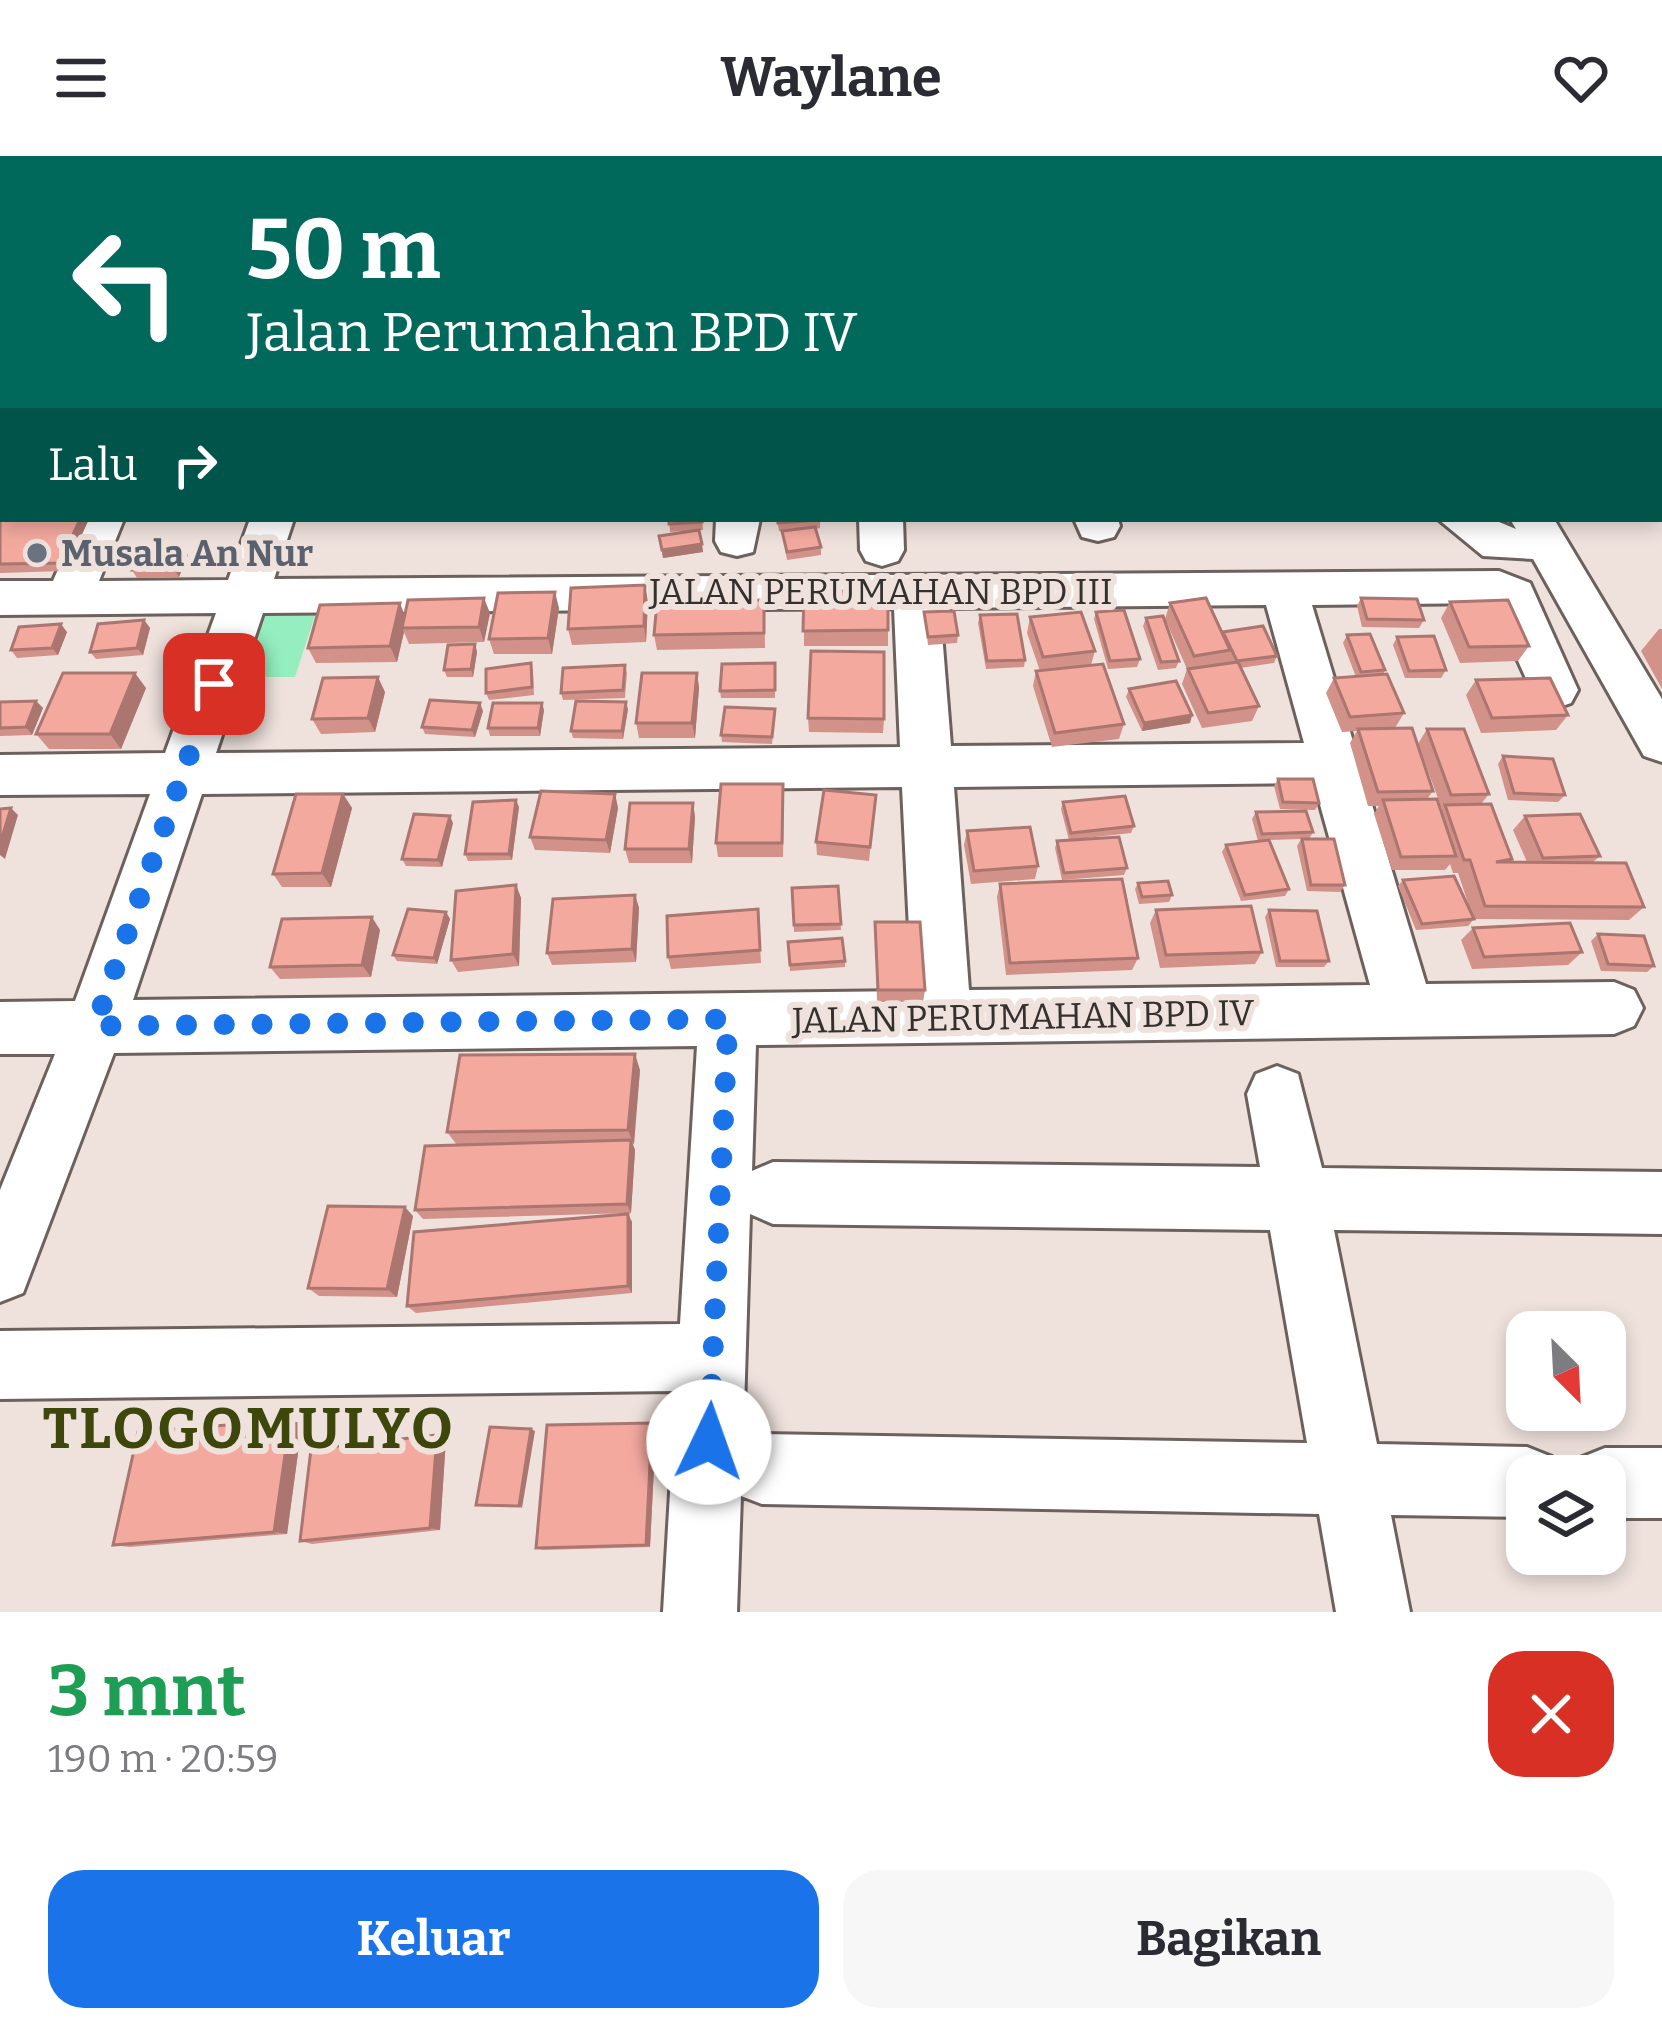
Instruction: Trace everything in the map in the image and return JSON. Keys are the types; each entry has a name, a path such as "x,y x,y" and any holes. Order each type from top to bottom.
{"street":[{"path":"69,597 101,522"},
{"path":"0,1270 95,1026 271,522"},
{"path":"1464,522 1481,537 1532,538 1662,742"},
{"name":"JALAN PERUMAHAN BPD III","path":"0,598 1499,587 1514,596 1554,690"},
{"path":"1284,588 1406,1012"},
{"path":"916,590 942,1018"},
{"path":"0,775 1334,763"},
{"name":"JALAN PERUMAHAN BPD IV","path":"0,1028 1614,1009"},
{"path":"700,1612 728,1019"},
{"path":"1276,1094 1372,1612"},
{"path":"773,1193 1662,1203"},
{"path":"0,1365 713,1357"},
{"path":"762,1469 1506,1482"},
{"path":"1626,1483 1662,1483"}],"green space":[{"path":"266,606 318,606 295,677 241,677"}],"building":[{"name":"Musala An Nur","path":"0,522 79,522 60,563 0,564"},
{"path":"815,527 821,547 787,552 782,531"},
{"path":"699,530 702,544 662,550 659,536"},
{"path":"141,547 183,547 174,569 132,570"},
{"path":"645,585 644,626 568,629 571,588"},
{"path":"804,591 888,591 888,630 803,631"},
{"path":"555,592 548,638 489,639 498,593"},
{"path":"484,598 479,627 402,628 408,600"},
{"path":"1206,598 1230,650 1194,656 1170,603"},
{"path":"1361,598 1417,599 1424,620 1367,619"},
{"path":"764,600 764,633 654,635 657,602"},
{"path":"1508,600 1529,646 1469,647 1450,602"},
{"path":"400,603 390,646 308,648 320,605"},
{"path":"1124,610 1140,659 1110,661 1096,612"},
{"path":"954,611 958,635 928,637 924,612"},
{"path":"1081,612 1095,651 1043,657 1030,617"},
{"path":"1017,614 1025,660 987,661 980,615"},
{"path":"1163,616 1179,661 1161,662 1146,618"},
{"path":"144,620 137,648 90,652 98,624"},
{"path":"61,624 52,648 11,650 19,627"},
{"path":"1263,626 1277,656 1237,661 1223,632"},
{"path":"1370,634 1385,670 1361,672 1347,635"},
{"path":"1434,636 1446,670 1409,671 1397,637"},
{"path":"475,644 471,669 444,670 448,645"},
{"path":"811,651 884,652 884,719 808,718"},
{"path":"1238,662 1259,706 1208,713 1188,669"},
{"path":"531,663 532,687 486,693 486,669"},
{"path":"775,663 775,690 720,691 722,664"},
{"path":"1103,664 1124,724 1055,733 1036,671"},
{"path":"625,665 623,690 561,693 563,668"},
{"path":"63,673 135,673 110,734 36,734"},
{"path":"642,673 697,673 692,723 636,723"},
{"path":"1387,674 1404,713 1350,717 1334,678"},
{"path":"378,677 368,718 312,719 323,678"},
{"path":"1550,678 1568,715 1492,718 1476,680"},
{"path":"1176,681 1192,715 1144,723 1129,689"},
{"path":"430,700 480,703 472,730 422,727"},
{"path":"36,701 26,727 0,728 0,702"},
{"path":"576,701 626,702 622,731 571,731"},
{"path":"493,703 542,703 538,728 488,728"},
{"path":"725,707 775,709 772,737 721,735"},
{"path":"1412,728 1433,791 1378,792 1358,729"},
{"path":"1427,729 1464,729 1489,794 1451,795"},
{"path":"1503,756 1553,759 1565,795 1514,793"},
{"path":"1278,779 1313,779 1319,803 1283,802"},
{"path":"721,784 783,784 782,843 716,843"},
{"path":"824,790 876,795 870,847 816,842"},
{"path":"541,791 615,794 606,840 530,837"},
{"path":"296,794 343,794 322,873 273,874"},
{"path":"1125,796 1134,826 1071,833 1063,802"},
{"path":"1437,799 1456,856 1401,857 1383,800"},
{"path":"516,800 509,854 465,854 473,802"},
{"path":"630,803 693,803 689,849 625,849"},
{"path":"1491,804 1512,859 1496,862 1626,863 1644,907 1485,906 1445,805"},
{"path":"11,808 0,844 0,809"},
{"path":"1306,811 1313,832 1262,834 1256,812"},
{"path":"414,814 450,816 438,860 402,859"},
{"path":"1580,814 1600,856 1543,858 1525,816"},
{"path":"1030,827 1038,866 974,871 967,831"},
{"path":"1119,837 1127,868 1064,873 1057,841"},
{"path":"1302,839 1334,839 1345,885 1311,885"},
{"path":"1269,840 1289,889 1245,895 1226,845"},
{"path":"1454,876 1474,919 1422,924 1403,880"},
{"path":"1122,879 1138,958 1010,963 1000,884"},
{"path":"1168,881 1172,895 1142,897 1138,883"},
{"path":"516,885 513,954 451,960 456,891"},
{"path":"838,886 841,924 794,925 792,888"},
{"path":"635,895 632,949 547,953 553,899"},
{"path":"1251,906 1262,952 1166,955 1156,910"},
{"path":"408,909 446,912 434,958 393,955"},
{"path":"758,909 760,950 668,957 667,916"},
{"path":"1269,910 1317,911 1329,961 1280,961"},
{"path":"372,917 362,965 270,967 282,919"},
{"path":"875,922 920,922 925,990 878,990"},
{"path":"1570,923 1582,952 1484,957 1473,928"},
{"path":"1598,934 1644,936 1654,966 1608,964"},
{"path":"842,938 845,961 790,965 788,942"},
{"path":"635,1054 628,1130 447,1132 460,1055"},
{"path":"631,1140 627,1204 415,1210 425,1146"},
{"path":"328,1206 405,1207 387,1289 308,1288"},
{"path":"628,1214 628,1286 407,1306 414,1232"},
{"path":"290,1420 274,1532 113,1545 138,1432"},
{"path":"652,1423 646,1545 536,1548 547,1425"},
{"path":"490,1427 531,1429 519,1506 476,1505"},
{"path":"437,1435 430,1528 300,1541 311,1449"}],"place":[{"name":"Musala An Nur","path":"37,553"}],"district":[{"name":"TLOGOMULYO","path":"249,1428"}],"route":[{"path":"214,684 95,1026 728,1019 709,1442"}]}
